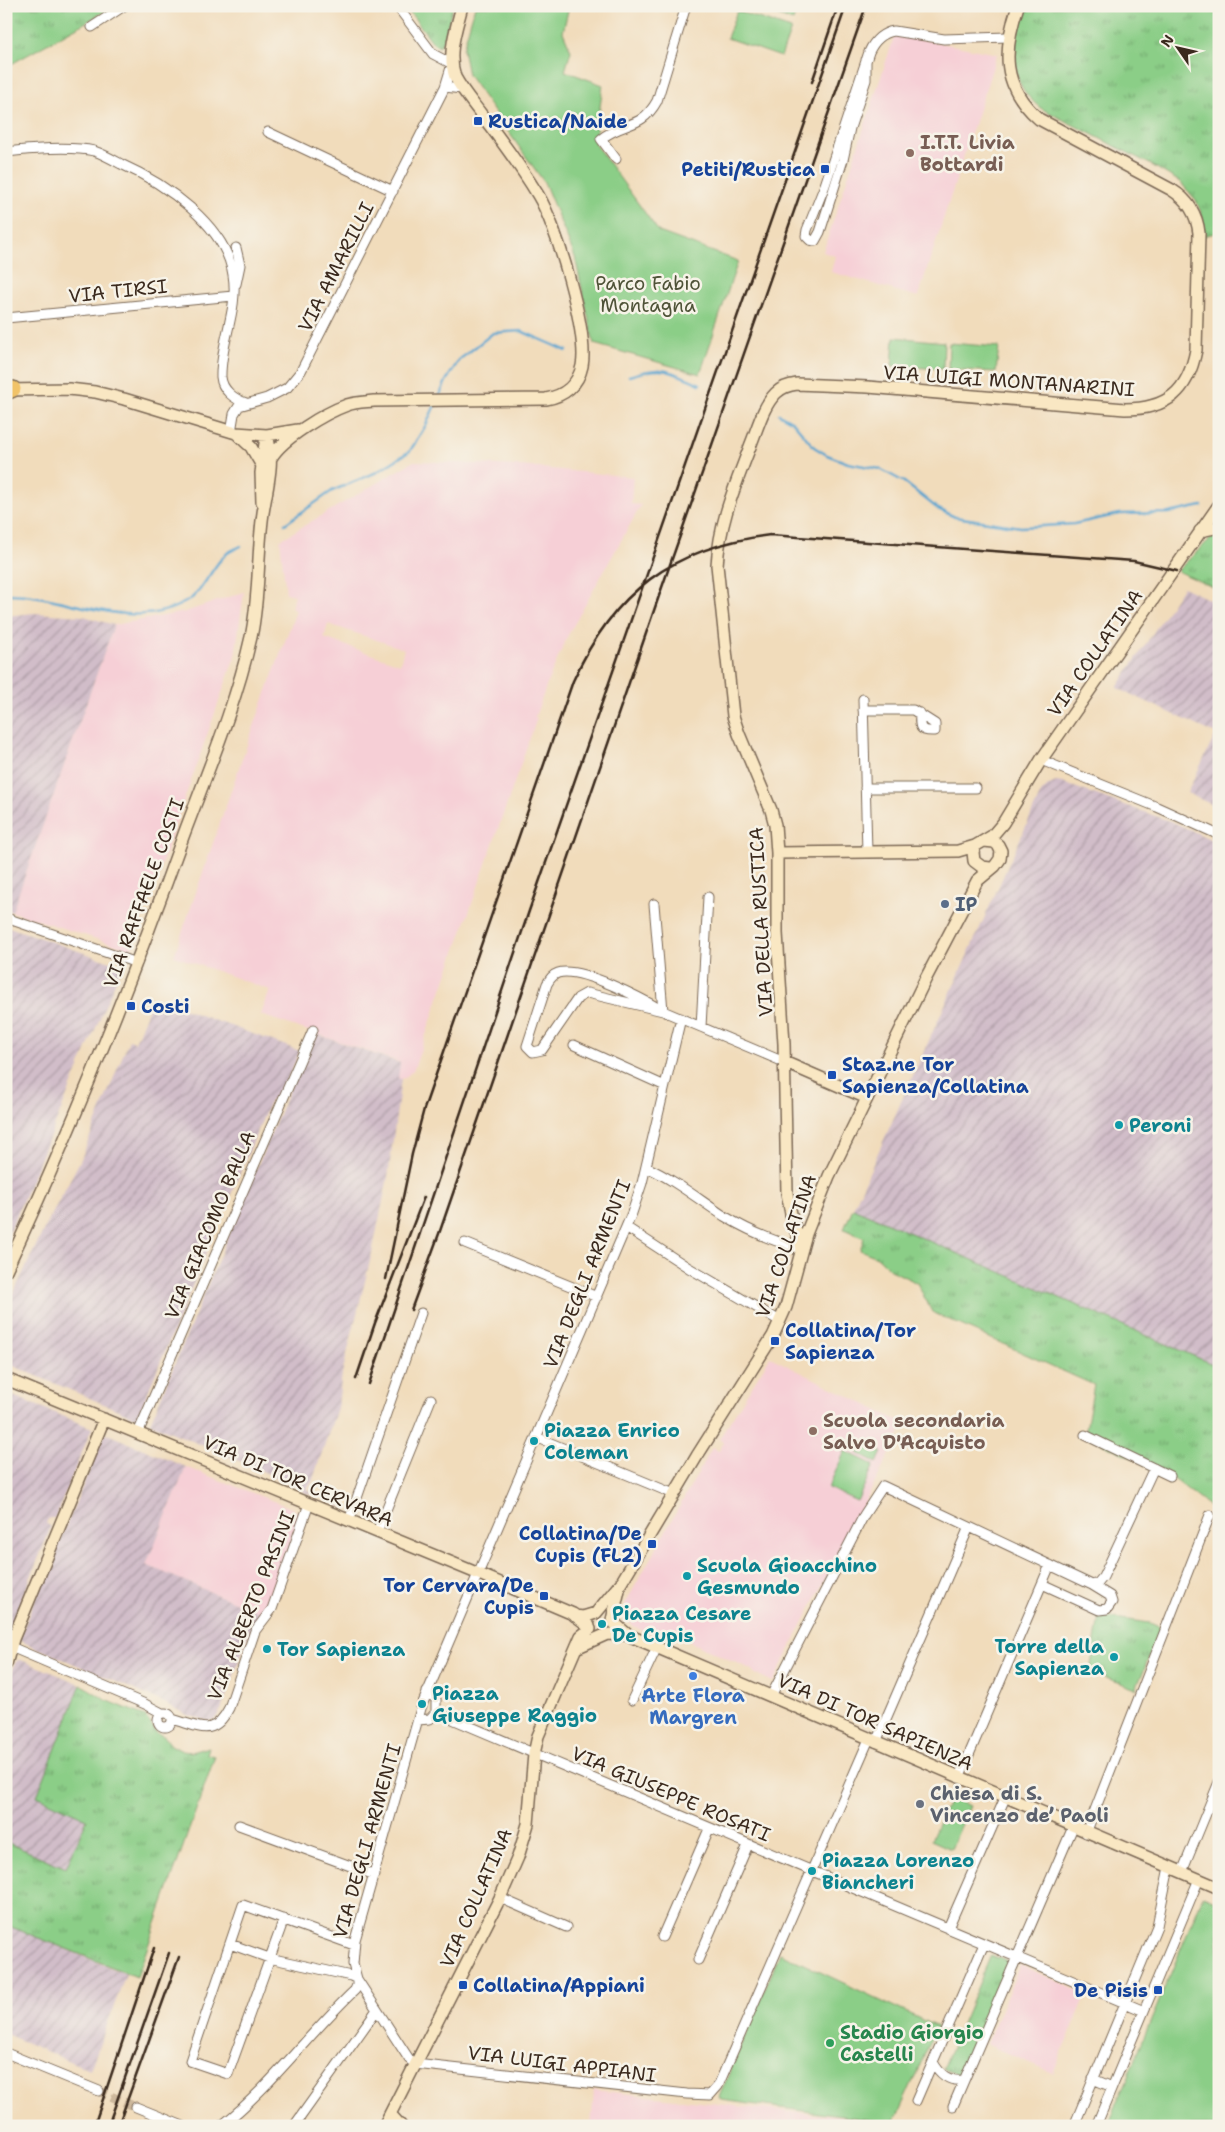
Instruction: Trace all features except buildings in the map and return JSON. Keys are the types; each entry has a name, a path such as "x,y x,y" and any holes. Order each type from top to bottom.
{"street":[{"path":"92,27 124,6"},
{"path":"397,6 433,54 452,64"},
{"path":"271,458 283,444 303,429 349,405 420,400 486,401 546,399 557,397 567,391 578,378 584,349 568,277 555,232 539,196 455,77 452,64 453,42 462,6"},
{"path":"616,159 601,139 612,130 640,122 652,109 657,101 686,6"},
{"name":"VIA LUIGI MONTANARINI","path":"719,540 726,509 763,414 776,393 789,385 868,387 1125,409 1149,408 1161,404 1176,392 1185,380 1194,359 1197,340 1199,233 1194,214 1183,198 1172,190 1039,119 1030,112 1017,92 1010,76 1008,61 1008,37 1018,6"},
{"path":"866,60 866,80 850,128 843,160 820,232 815,241 810,240 806,236 807,230 828,177 866,60 873,44 890,31 944,39 1008,37"},
{"name":"VIA AMARILLI","path":"234,414 239,406 267,398 287,388 294,382 313,350 445,87 452,64"},
{"path":"445,87 462,89"},
{"path":"268,132 393,191"},
{"path":"6,152 87,150 102,154 139,172 168,191 204,221 216,237 230,262 234,292"},
{"path":"236,248 240,266 234,292 221,377 234,406 234,432 251,447 261,464"},
{"name":"VIA TIRSI","path":"6,318 234,292"},
{"path":"8,390 69,389 95,392 234,432 267,435 303,429"},
{"path":"228,392 237,400 246,404"},
{"name":"VIA RAFFAELE COSTI","path":"6,1270 40,1198 137,963 243,668 256,606 263,514 269,485 271,458 267,435"},
{"name":"VIA RAFFAELE COSTI","path":"263,514 260,488 261,464 267,435"},
{"name":"VIA COLLATINA","path":"980,843 992,836 1003,823 1041,760 1219,505"},
{"path":"1200,531 1219,527"},
{"name":"VIA DELLA RUSTICA","path":"719,540 718,565 733,716 738,734 771,810 775,825 777,933 784,1062 787,1193 792,1219 802,1249"},
{"path":"863,699 867,852"},
{"path":"863,710 913,710 920,713"},
{"path":"1041,760 1157,807 1219,836"},
{"path":"866,788 976,788"},
{"name":"VIA COLLATINA","path":"998,845 1003,823"},
{"path":"777,853 958,851 990,840 998,845 1002,855 998,863 990,868 982,868 958,851"},
{"path":"977,881 975,862 980,843"},
{"name":"VIA COLLATINA","path":"621,1584 674,1494 760,1359 780,1321 793,1285 802,1249 820,1194 926,978 977,881 990,868"},
{"path":"702,1027 708,897"},
{"path":"654,904 663,1011"},
{"path":"6,918 137,963"},
{"path":"663,1011 645,1000 608,984 572,973 558,973 552,976 547,984 527,1047 533,1052 541,1051 576,1000 586,993 663,1011 867,1098"},
{"name":"VIA DEGLI ARMENTI","path":"536,1437 638,1197 681,1018"},
{"name":"VIA GIACOMO BALLA","path":"138,1434 313,1030"},
{"path":"574,1045 665,1086"},
{"path":"646,1167 676,1183 739,1224 776,1242 802,1249"},
{"path":"626,1227 689,1268 780,1321"},
{"path":"465,1242 597,1297"},
{"path":"349,1521 421,1313"},
{"name":"VIA DI TOR CERVARA","path":"6,1379 479,1574 575,1616"},
{"path":"377,1532 431,1399"},
{"path":"6,1664 11,1647 104,1419"},
{"path":"1085,1435 1170,1476"},
{"path":"417,1724 428,1689 479,1574 536,1437 674,1494"},
{"path":"1092,1585 1098,1583 1103,1577 1154,1468"},
{"path":"771,1696 864,1515 882,1486 1092,1585 1110,1596 1112,1602 1107,1609 1098,1610 1042,1584"},
{"name":"VIA ALBERTO PASINI","path":"11,1647 162,1713 168,1713 172,1719 206,1729 213,1727 223,1720 229,1708 255,1631 272,1609 309,1504"},
{"path":"1086,1833 1210,1515"},
{"path":"969,1527 872,1740 810,1870 1144,2011"},
{"path":"958,1778 1050,1565"},
{"path":"590,1628 590,1620 621,1584"},
{"path":"578,1647 604,1635 612,1629 621,1584"},
{"path":"575,1616 583,1617 606,1613 628,1635"},
{"path":"575,1616 596,1635 628,1635"},
{"path":"578,1647 582,1634 590,1628"},
{"name":"VIA DI TOR SAPIENZA","path":"628,1635 1086,1833 1219,1888"},
{"name":"VIA COLLATINA","path":"384,2126 500,1898 518,1857 526,1832 534,1754 544,1719 578,1647"},
{"path":"632,1700 658,1647"},
{"path":"417,1724 439,1714 436,1699 428,1689"},
{"name":"VIA GIUSEPPE ROSATI","path":"439,1714 810,1870"},
{"name":"VIA DEGLI ARMENTI","path":"415,2064 409,2059 376,2011 357,1979 353,1964 354,1944 417,1724"},
{"path":"1182,1872 1219,1782"},
{"path":"948,1928 1005,1798"},
{"path":"239,1825 375,1875"},
{"path":"953,2106 1073,1827"},
{"path":"662,1937 709,1829"},
{"path":"698,1960 748,1845"},
{"path":"1074,2126 1157,1926 1169,1867"},
{"name":"VIA LUIGI APPIANI","path":"415,2064 705,2096 712,2094 718,2086 810,1870"},
{"path":"1096,2126 1199,1879"},
{"path":"500,1898 566,1927"},
{"path":"284,1919 228,2074 190,2061 243,1905 284,1919 354,1944"},
{"path":"221,2126 295,2054 311,2033 357,1986 357,1979 348,1975 269,1958 230,1944"},
{"path":"916,2100 984,1944"},
{"path":"294,2126 376,2011"},
{"path":"6,2054 99,2091"},
{"path":"933,2062 942,2075 953,2080 964,2080"},
{"path":"1093,2079 1112,2087"},
{"path":"136,2107 183,2126"},
{"path":"390,2114 401,2126"}],"shaded area":[{"name":"I.T.T. Livia Bottardi","path":"895,34 997,54 918,297 831,272 835,256 823,252"},
{"path":"414,461 520,466 633,477 631,504 641,505 567,637 549,679 414,1069 405,1078 401,1079 398,1078 399,1062 261,1015 270,990 174,956 242,759 296,611 291,608 295,595 286,593 280,540","holes":["328,624 404,649 400,664 324,638"]},
{"path":"1183,587 1219,604 1219,808 1187,793 1216,734 1117,688"},
{"path":"244,592 235,656 131,950 12,912 114,625 185,612"},
{"path":"34,613 84,616 114,625 12,912 6,910 6,616"},
{"path":"1056,782 1175,823 1219,843 1219,1367 853,1208 1041,793 1049,785"},
{"path":"6,926 122,966 6,1240"},
{"path":"153,998 300,1051 279,1098 271,1099 137,1418 6,1363 6,1309 44,1229 81,1159 129,1040 135,1042"},
{"path":"313,1033 400,1063 398,1078 401,1079 388,1177 372,1253 342,1374 338,1405 312,1482 308,1486 308,1490 333,1499 342,1505 341,1507 320,1496 305,1493 302,1489 150,1423"},
{"path":"770,1357 905,1424 773,1682 754,1673 753,1670 663,1630 650,1633 639,1629 629,1623 625,1604 712,1448 719,1451 724,1442 719,1439"},
{"path":"6,1393 92,1428 55,1518 49,1518 46,1523 51,1527 6,1639"},
{"path":"105,1433 186,1467 146,1565 263,1614 252,1626 222,1708 215,1719 208,1721 187,1715 161,1701 18,1640"},
{"path":"186,1467 291,1508 301,1514 268,1606 263,1614 146,1565"},
{"path":"18,1660 81,1684 37,1796 87,1818 66,1868 6,1842 6,1682"},
{"path":"6,1925 126,1974 90,2070 6,2034"},
{"path":"1020,1965 1087,1994 1053,2073 986,2044"},
{"path":"594,2090 753,2108 922,2126 591,2126"}],"green space":[{"path":"6,6 115,6 6,67"},
{"path":"405,6 453,6 443,42 439,47 434,44"},
{"name":"Parco Fabio Montagna","path":"475,6 569,6 563,32 571,51 565,71 603,85 595,144 659,232 738,261 700,374 594,344 575,257 544,182 468,75 463,49"},
{"path":"752,6 798,6 793,21"},
{"path":"1026,6 1204,6 1219,16 1219,232 1203,236 1203,218 1196,200 1180,182 1150,164 1042,109 1030,98 1022,87 1015,62 1015,48"},
{"path":"737,11 791,29 781,57 727,38"},
{"path":"894,337 944,342 943,369 892,366"},
{"path":"949,343 999,347 996,372 948,369"},
{"path":"1219,536 1219,590 1177,571 1210,539"},
{"path":"853,1208 1219,1367 1219,1514 1170,1476 1085,1435 1094,1385 932,1312 917,1283 891,1270 877,1257 860,1250 864,1238 844,1229"},
{"path":"863,1442 882,1452 877,1463 858,1453"},
{"path":"845,1451 874,1465 857,1501 828,1488"},
{"path":"1099,1616 1150,1623 1161,1628 1136,1689 1090,1672"},
{"path":"81,1684 106,1700 145,1716 157,1733 165,1737 171,1745 182,1751 191,1752 209,1747 207,1754 215,1756 137,1977 6,1925 6,1842 66,1868 87,1819 37,1796"},
{"path":"950,1798 970,1806 951,1849 931,1840"},
{"path":"1203,1896 1219,1903 1219,2126 1107,2126"},
{"path":"780,1953 937,2027 894,2123 721,2100 719,2097"},
{"path":"991,1955 1011,1963 964,2077 943,2069"}],"waterway":[{"path":"439,397 459,360 493,333 521,331 567,351"},
{"path":"629,376 659,370 673,372 700,384"},
{"path":"285,524 332,491 377,472 410,451 426,425 435,405"},
{"path":"779,414 793,422 814,447 827,455 848,463 880,469 904,482 938,509 955,517 1021,527 1074,524 1120,514 1169,513 1202,506"},
{"path":"6,594 29,595 122,614 145,614 167,610 194,596 225,555 241,546"}],"tunnel":[{"path":"99,2091 136,2107"}],"railway":[{"path":"812,82 838,6"},
{"path":"369,1384 529,911 846,6"},
{"path":"411,1310 866,6"},
{"path":"386,1279 412,1154 424,1109 573,681 589,650 607,622 627,599 650,579 676,563 704,550 735,541 770,535 1134,561 1177,571"},
{"path":"356,1379 375,1323 424,1197"},
{"path":"94,2126 154,1948"},
{"path":"108,2126 169,1953"},
{"path":"118,2126 179,1957"}],"place":[{"name":"Rustica/Naide","path":"478,121"},
{"name":"I.T.T. Livia Bottardi","path":"910,153"},
{"name":"Petiti/Rustica","path":"825,169"},
{"name":"IP","path":"945,904"},
{"name":"Costi","path":"131,1006"},
{"name":"Staz.ne Tor Sapienza/Collatina","path":"832,1075"},
{"name":"Peroni","path":"1119,1125"},
{"name":"Collatina/Tor Sapienza","path":"775,1341"},
{"name":"Scuola secondaria Salvo D'Acquisto","path":"813,1431"},
{"name":"Piazza Enrico Coleman","path":"534,1441"},
{"name":"Collatina/De Cupis (FL2)","path":"652,1544"},
{"name":"Scuola Gioacchino Gesmundo","path":"687,1576"},
{"name":"Tor Cervara/De Cupis","path":"544,1596"},
{"name":"Piazza Cesare De Cupis","path":"602,1624"},
{"name":"Tor Sapienza","path":"267,1649"},
{"name":"Torre della Sapienza","path":"1114,1657"},
{"name":"Arte Flora Margren","path":"693,1676"},
{"name":"Piazza Giuseppe Raggio","path":"422,1704"},
{"name":"Chiesa di S. Vincenzo de’ Paoli","path":"920,1804"},
{"name":"Piazza Lorenzo Biancheri","path":"812,1871"},
{"name":"Collatina/Appiani","path":"463,1985"},
{"name":"De Pisis","path":"1158,1990"},
{"name":"Stadio Giorgio Castelli","path":"830,2043"}]}
